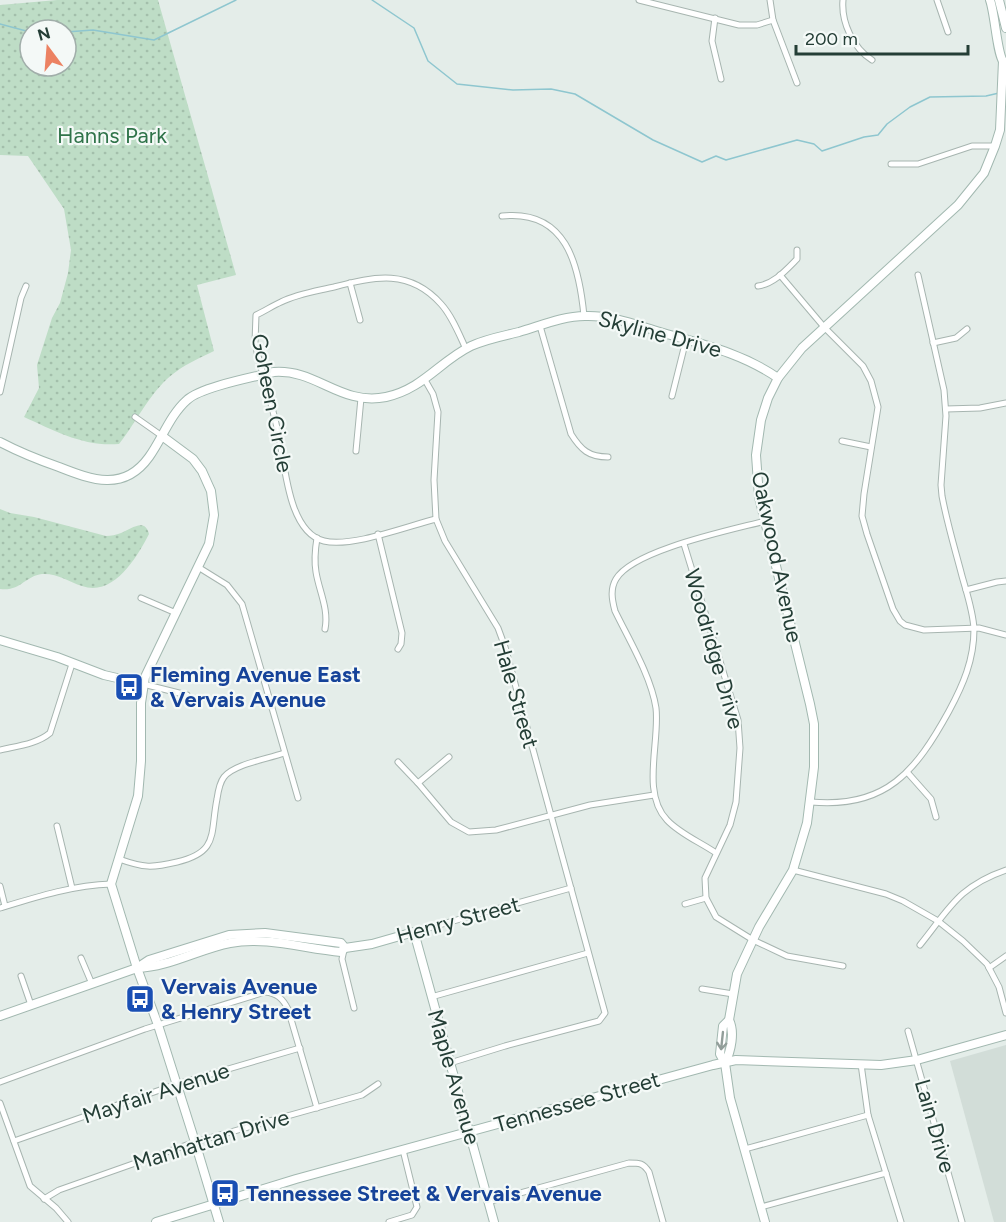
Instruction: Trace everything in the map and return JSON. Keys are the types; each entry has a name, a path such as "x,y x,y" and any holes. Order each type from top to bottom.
{"street":[{"path":"639,0 749,26 773,21"},
{"path":"770,0 773,21 797,83"},
{"path":"843,0 845,21 853,38 862,54 872,60"},
{"path":"937,0 948,32"},
{"name":"Oakwood Avenue","path":"765,1222 730,1098 725,1063 720,1054 723,1026 729,1020 737,974 753,940 793,870 807,823 811,802 814,724 765,521 757,478 757,437 768,398 777,378 802,348 958,206 984,173 996,147 1002,112 1004,59 999,55 997,27 990,0"},
{"path":"999,0 1006,28"},
{"path":"715,18 712,41 721,79"},
{"path":"891,164 918,164 972,146 996,147"},
{"path":"502,216 514,215 535,219 561,235 571,254 582,290 584,315"},
{"path":"758,286 766,285 780,275 797,259 797,250"},
{"path":"780,275 824,327 863,366 871,381 878,407 862,516 893,609 900,621 914,628 935,630 974,628 1006,634"},
{"path":"811,802 826,803 860,798 892,785 915,765 962,686 974,649 972,612 946,518 940,485 946,409 918,275"},
{"name":"Goheen Circle","path":"317,538 302,523 296,511 284,470 279,433 255,342 256,315 281,302 350,283 381,277 408,281 420,286 441,304 466,349"},
{"path":"350,283 360,321"},
{"path":"0,392 21,298 26,286"},
{"name":"Skyline Drive","path":"0,442 81,476 107,481 124,477 138,469 149,457 179,410 194,395 283,371 297,373 338,392 361,398 394,395 425,380 466,349 584,315 614,318 742,357 777,378"},
{"path":"540,326 571,434 580,448 588,454 608,457"},
{"path":"933,344 956,338 967,329"},
{"path":"672,396 686,340"},
{"name":"Hale Street","path":"425,380 433,394 438,412 434,480 436,519 445,541 498,628 605,1013 599,1022 450,1063"},
{"path":"356,451 361,398"},
{"path":"946,409 980,408 1006,403"},
{"path":"135,417 193,459 211,490 214,515 209,544 149,667 143,684 138,796 111,884 177,1084 219,1222"},
{"path":"842,441 872,447"},
{"path":"325,629 327,620 314,555 317,538 342,542 436,519"},
{"path":"716,853 665,819 654,795 655,706 649,683 615,611 611,598 612,589 623,570 647,556 765,521"},
{"path":"378,534 402,633 398,649"},
{"name":"Woodridge Drive","path":"684,544 738,720 740,748 736,802 730,825 705,878 706,898"},
{"path":"198,567 227,585 242,604 298,798"},
{"path":"966,590 1006,582"},
{"path":"141,598 176,613"},
{"path":"0,640 46,653 104,675 187,695"},
{"path":"0,750 30,743 50,733 72,664"},
{"path":"119,860 155,868 188,860 203,852 211,836 223,778 231,770 284,753"},
{"path":"418,783 448,757"},
{"path":"398,762 451,822 469,832 496,830 590,805 654,795"},
{"path":"907,772 931,800 936,817"},
{"path":"57,826 72,888"},
{"path":"793,870 885,894 903,901 938,921 976,953 989,968 999,987 1006,1013"},
{"path":"920,945 959,896 975,884 1006,870"},
{"path":"0,886 2,907 72,888 111,884"},
{"name":"Henry Street","path":"0,1016 137,968 152,968 217,946 246,941 263,941 341,952 345,948 372,944 571,888"},
{"path":"685,904 706,898 716,917 753,940 787,956 843,966"},
{"name":"Maple Avenue","path":"414,932 494,1222"},
{"path":"345,948 342,959 354,1008"},
{"path":"431,997 588,953"},
{"path":"989,968 1006,956"},
{"path":"81,958 92,984"},
{"path":"21,976 31,1005"},
{"path":"702,989 733,994"},
{"path":"0,1082 158,1025 267,992 277,995 285,1002 316,1108"},
{"name":"Lain Drive","path":"908,1030 912,1051 917,1060 962,1222"},
{"name":"Tennessee Street","path":"156,1222 213,1203 736,1060 881,1065 917,1060 1006,1035"},
{"name":"Mayfair Avenue","path":"14,1141 177,1084 300,1048"},
{"path":"861,1064 868,1115 901,1222"},
{"name":"Manhattan Drive","path":"44,1198 59,1190 195,1142 362,1095 378,1084"},
{"path":"0,1103 30,1186 56,1208 68,1222"},
{"path":"745,1149 868,1115"},
{"path":"389,1222 412,1215 417,1207 403,1150"},
{"path":"488,1202 629,1163 642,1164 649,1172 663,1222"},
{"path":"761,1207 886,1173"}],"shaded area":[{"path":"1006,1045 1006,1222 994,1222 950,1061"}],"green space":[{"name":"Hanns Park","path":"57,0 158,0 236,275 197,285 214,351 186,365 168,378 152,396 119,444 82,440 24,417 39,388 37,365 52,318 60,303 71,250 64,209 28,156 0,155 0,5"},
{"path":"0,509 106,536 141,525 147,529 149,534 123,573 104,586 94,588 82,586 58,576 42,574 13,588 0,589"}],"waterway":[{"path":"78,31 93,30 154,40 236,0"},
{"path":"372,0 414,28 428,61 457,84 513,90 551,89 575,94 653,140 702,162 716,156 726,160 797,140 814,144 822,151 864,137 878,135 887,124 910,107 930,97 986,96 999,93"},
{"path":"0,24 18,29"}],"place":[{"name":"Fleming Avenue East & Vervais Avenue","path":"129,687"},
{"name":"Vervais Avenue & Henry Street","path":"140,999"},
{"name":"Tennessee Street & Vervais Avenue","path":"225,1193"}]}
